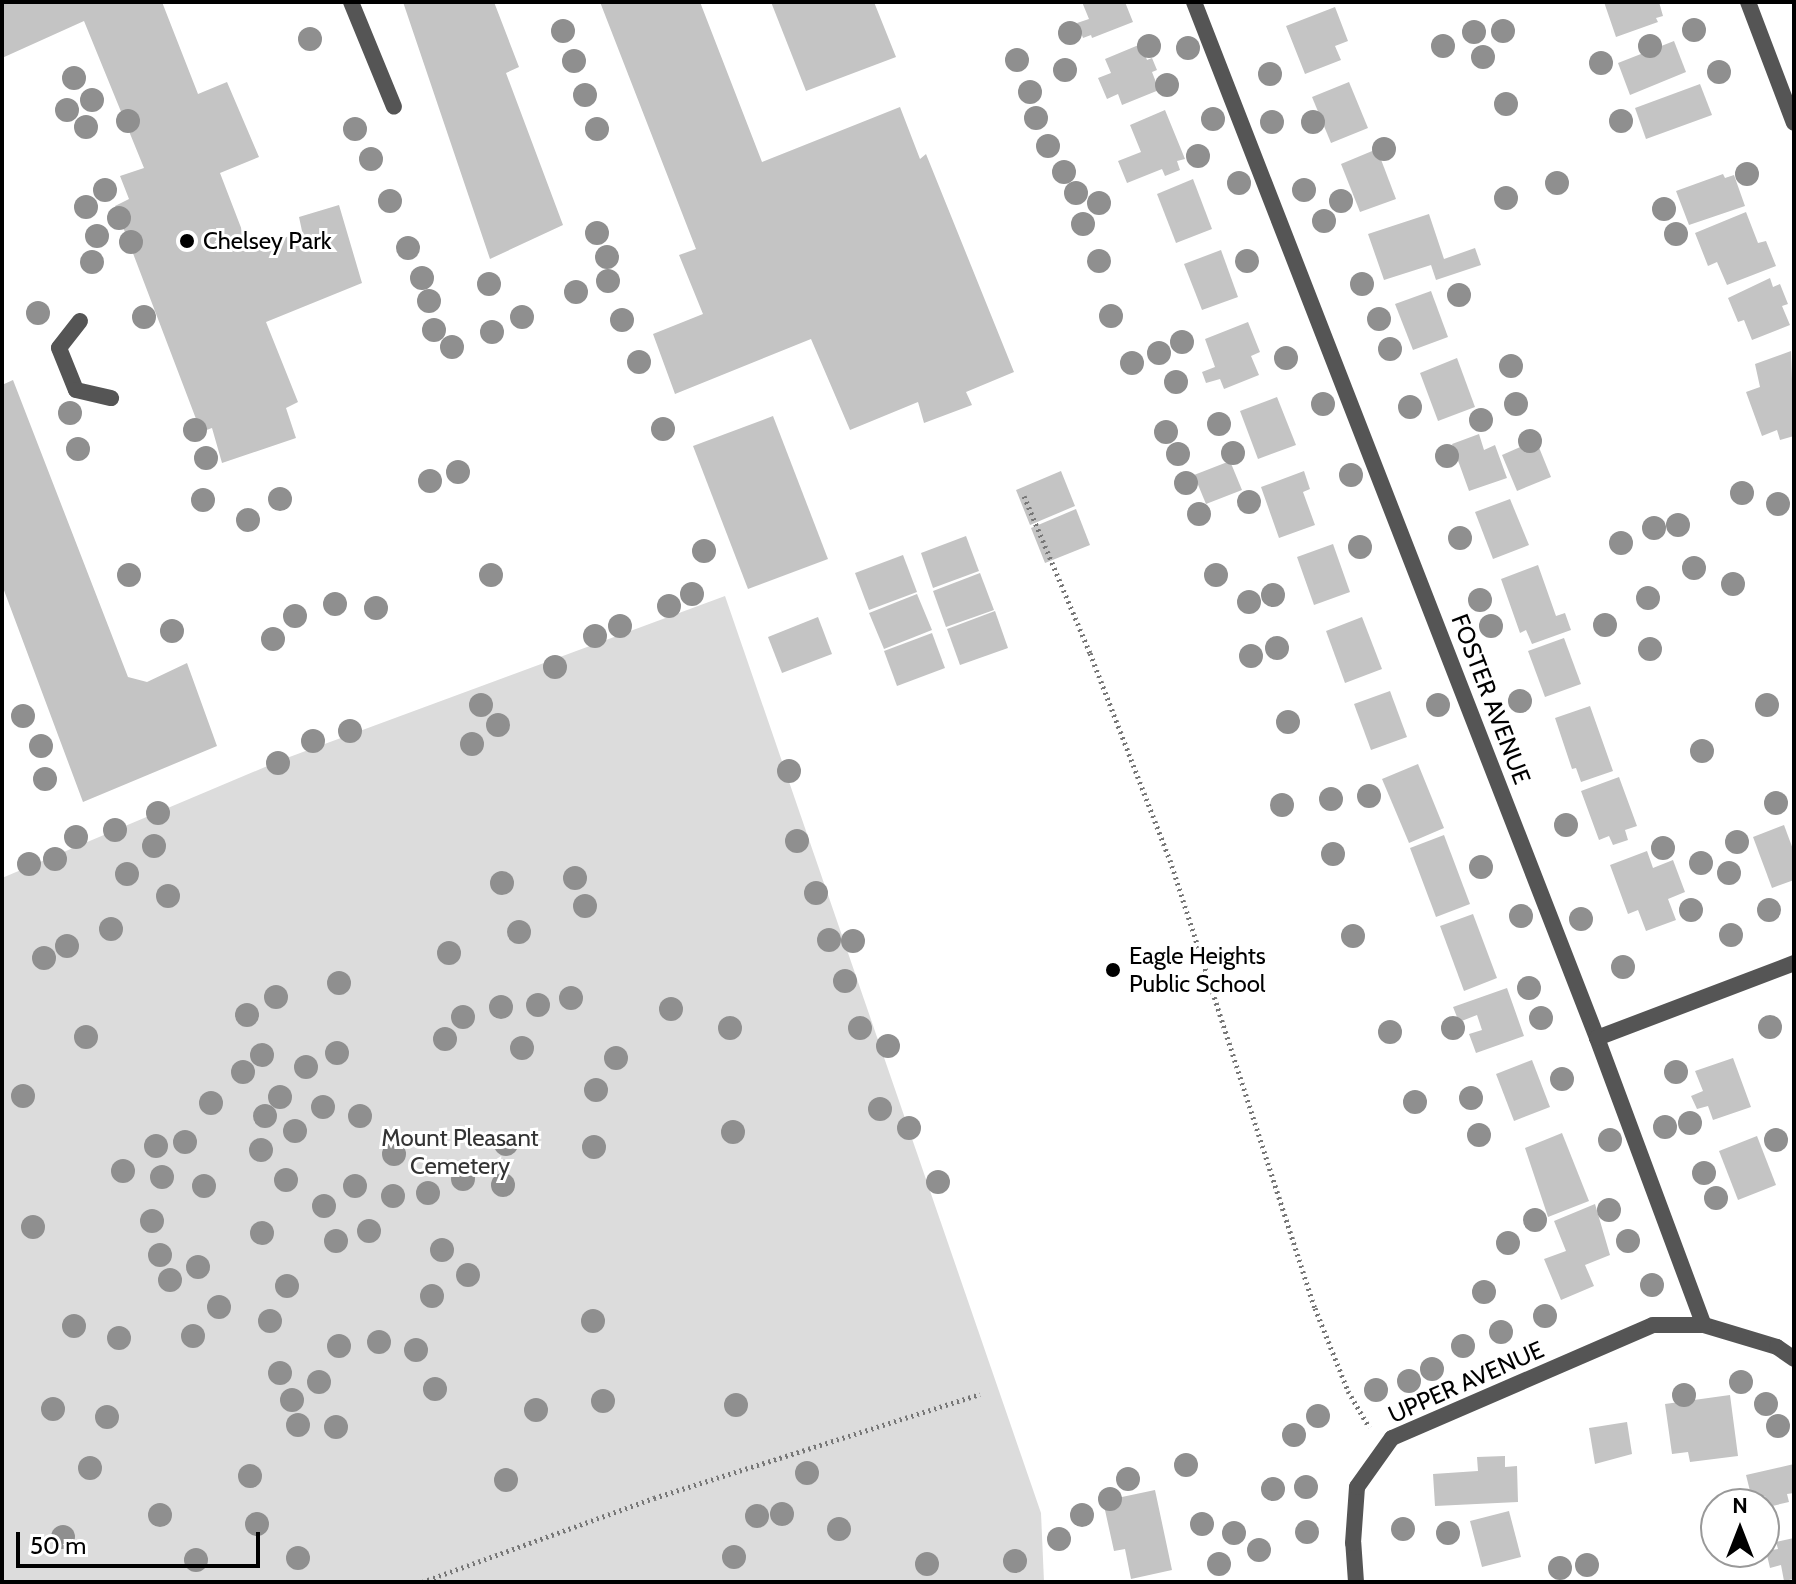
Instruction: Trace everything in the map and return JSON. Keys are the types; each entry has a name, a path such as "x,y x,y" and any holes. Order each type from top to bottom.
{"street":[{"path":"351,2 394,107"},
{"name":"FOSTER AVENUE","path":"1194,2 1597,1038 1704,1325"},
{"path":"1748,2 1794,123"},
{"path":"80,321 59,348 76,390 111,398"},
{"path":"1597,1038 1794,963"},
{"name":"UPPER AVENUE","path":"1356,1582 1353,1543 1357,1487 1392,1438 1653,1325 1704,1325"},
{"path":"1704,1325 1777,1347 1794,1359"}],"path":[{"path":"1024,496 1090,653 1170,860 1206,963 1315,1308 1348,1391 1381,1454"},
{"path":"422,1582 654,1498 980,1394"}],"green space":[{"name":"Mount Pleasant Cemetery","path":"725,596 1041,1513 1044,1582 2,1582 2,878 284,759"}],"building":[{"name":"Chelsey Park","path":"2,2 162,2 198,94 227,82 259,157 220,173 250,251 302,231 299,217 339,205 362,283 266,322 298,402 286,408 296,438 222,463 212,428 201,432 115,206 129,199 120,176 144,168 84,21 2,58"},
{"path":"403,2 494,2 519,67 506,73 563,225 490,259"},
{"path":"600,2 700,2 762,162 900,107 920,159 926,154 1014,372 966,392 972,405 924,423 918,402 850,430 811,339 675,394 653,334 703,314 679,255 696,249"},
{"path":"771,2 874,2 896,57 806,91"},
{"path":"1082,2 1125,2 1133,22 1092,38 1091,35 1083,38 1077,23 1089,19"},
{"path":"1604,2 1659,2 1663,16 1656,18 1658,22 1616,37"},
{"path":"1335,7 1348,41 1335,46 1341,60 1305,74 1286,26"},
{"path":"1674,41 1686,72 1630,95 1618,63"},
{"path":"1141,44 1147,60 1152,58 1157,70 1152,72 1159,90 1122,105 1118,94 1107,99 1098,78 1111,73 1105,59"},
{"path":"1349,82 1368,128 1331,143 1312,97"},
{"path":"1700,84 1712,115 1646,139 1635,108"},
{"path":"1165,110 1185,159 1177,161 1180,170 1165,176 1162,169 1127,183 1118,161 1141,152 1130,125"},
{"path":"1377,149 1396,199 1360,212 1341,164"},
{"path":"1723,174 1725,178 1734,175 1745,206 1689,225 1676,191"},
{"path":"1193,179 1212,229 1176,243 1157,194"},
{"path":"1746,212 1758,243 1766,241 1776,266 1727,285 1717,262 1708,266 1695,233"},
{"path":"1429,214 1444,259 1475,248 1481,265 1436,280 1431,265 1384,280 1368,234"},
{"path":"1221,250 1238,297 1202,310 1184,264"},
{"path":"1770,278 1773,287 1780,284 1788,304 1782,306 1790,325 1752,340 1744,320 1738,322 1728,298"},
{"path":"1431,291 1448,337 1413,350 1395,304"},
{"path":"1248,322 1260,352 1251,356 1259,375 1224,389 1220,379 1206,383 1202,372 1215,367 1205,339"},
{"path":"1791,351 1794,436 1780,440 1777,430 1762,436 1746,392 1760,387 1755,364"},
{"path":"1457,358 1475,407 1438,421 1420,373"},
{"path":"13,380 128,677 147,682 187,663 217,746 83,802 2,585 2,385"},
{"path":"1277,397 1296,445 1258,459 1240,411"},
{"path":"773,416 828,559 748,589 693,446"},
{"path":"1479,434 1484,450 1495,445 1507,478 1469,491 1452,444"},
{"path":"1536,440 1551,477 1517,491 1502,455"},
{"path":"1230,461 1242,490 1206,504 1194,475"},
{"path":"1061,471 1075,506 1030,525 1016,490"},
{"path":"1304,471 1310,489 1303,492 1315,525 1279,538 1261,487"},
{"path":"1510,499 1529,545 1493,559 1475,512"},
{"path":"1076,509 1090,545 1045,563 1031,528"},
{"path":"966,536 979,571 933,588 921,553"},
{"path":"1333,544 1350,592 1314,605 1297,557"},
{"path":"903,555 917,592 869,610 855,573"},
{"path":"1538,565 1556,616 1565,613 1571,630 1532,644 1526,630 1520,633 1501,579"},
{"path":"980,573 994,610 946,627 933,591"},
{"path":"917,594 932,630 884,649 869,613"},
{"path":"995,611 1008,648 960,665 947,629"},
{"path":"818,617 832,654 782,673 768,637"},
{"path":"1362,617 1382,669 1345,683 1326,631"},
{"path":"932,633 945,668 897,686 884,651"},
{"path":"1564,638 1581,684 1545,697 1528,651"},
{"path":"1390,691 1407,737 1371,750 1354,704"},
{"path":"1590,706 1613,771 1581,782 1576,768 1572,769 1555,718"},
{"path":"1418,764 1444,828 1409,843 1382,779"},
{"path":"1619,777 1637,826 1625,830 1628,840 1613,845 1609,836 1599,840 1581,791"},
{"path":"1784,825 1794,852 1794,880 1772,888 1753,837"},
{"path":"1444,835 1470,904 1436,917 1410,848"},
{"path":"1647,851 1653,868 1673,860 1685,892 1668,899 1676,920 1646,931 1638,910 1628,914 1610,865"},
{"path":"1473,914 1497,978 1464,991 1440,926"},
{"path":"1507,988 1524,1036 1476,1053 1469,1034 1482,1030 1477,1015 1459,1022 1453,1007"},
{"path":"1733,1058 1751,1107 1713,1120 1708,1106 1697,1109 1691,1096 1703,1091 1695,1071"},
{"path":"1532,1060 1550,1107 1514,1121 1496,1074"},
{"path":"1562,1133 1589,1201 1548,1217 1525,1148"},
{"path":"1757,1136 1776,1185 1738,1200 1719,1151"},
{"path":"1595,1204 1610,1255 1585,1265 1594,1286 1561,1300 1544,1259 1566,1251 1554,1221"},
{"path":"1730,1395 1738,1456 1690,1462 1688,1452 1672,1454 1665,1404"},
{"path":"1627,1422 1632,1454 1595,1464 1589,1428"},
{"path":"1505,1456 1505,1467 1517,1466 1518,1502 1435,1506 1433,1474 1478,1471 1477,1457"},
{"path":"1794,1464 1794,1493 1787,1494 1789,1502 1780,1504 1780,1488 1749,1488 1746,1475"},
{"path":"1155,1490 1172,1570 1131,1579 1125,1549 1114,1551 1103,1501"},
{"path":"1509,1511 1521,1557 1482,1567 1470,1521"},
{"path":"1794,1538 1794,1579 1784,1581 1780,1565 1780,1541"}],"place":[{"name":"Chelsey Park","path":"187,241"},
{"name":"Eagle Heights Public School","path":"1113,970"}]}
